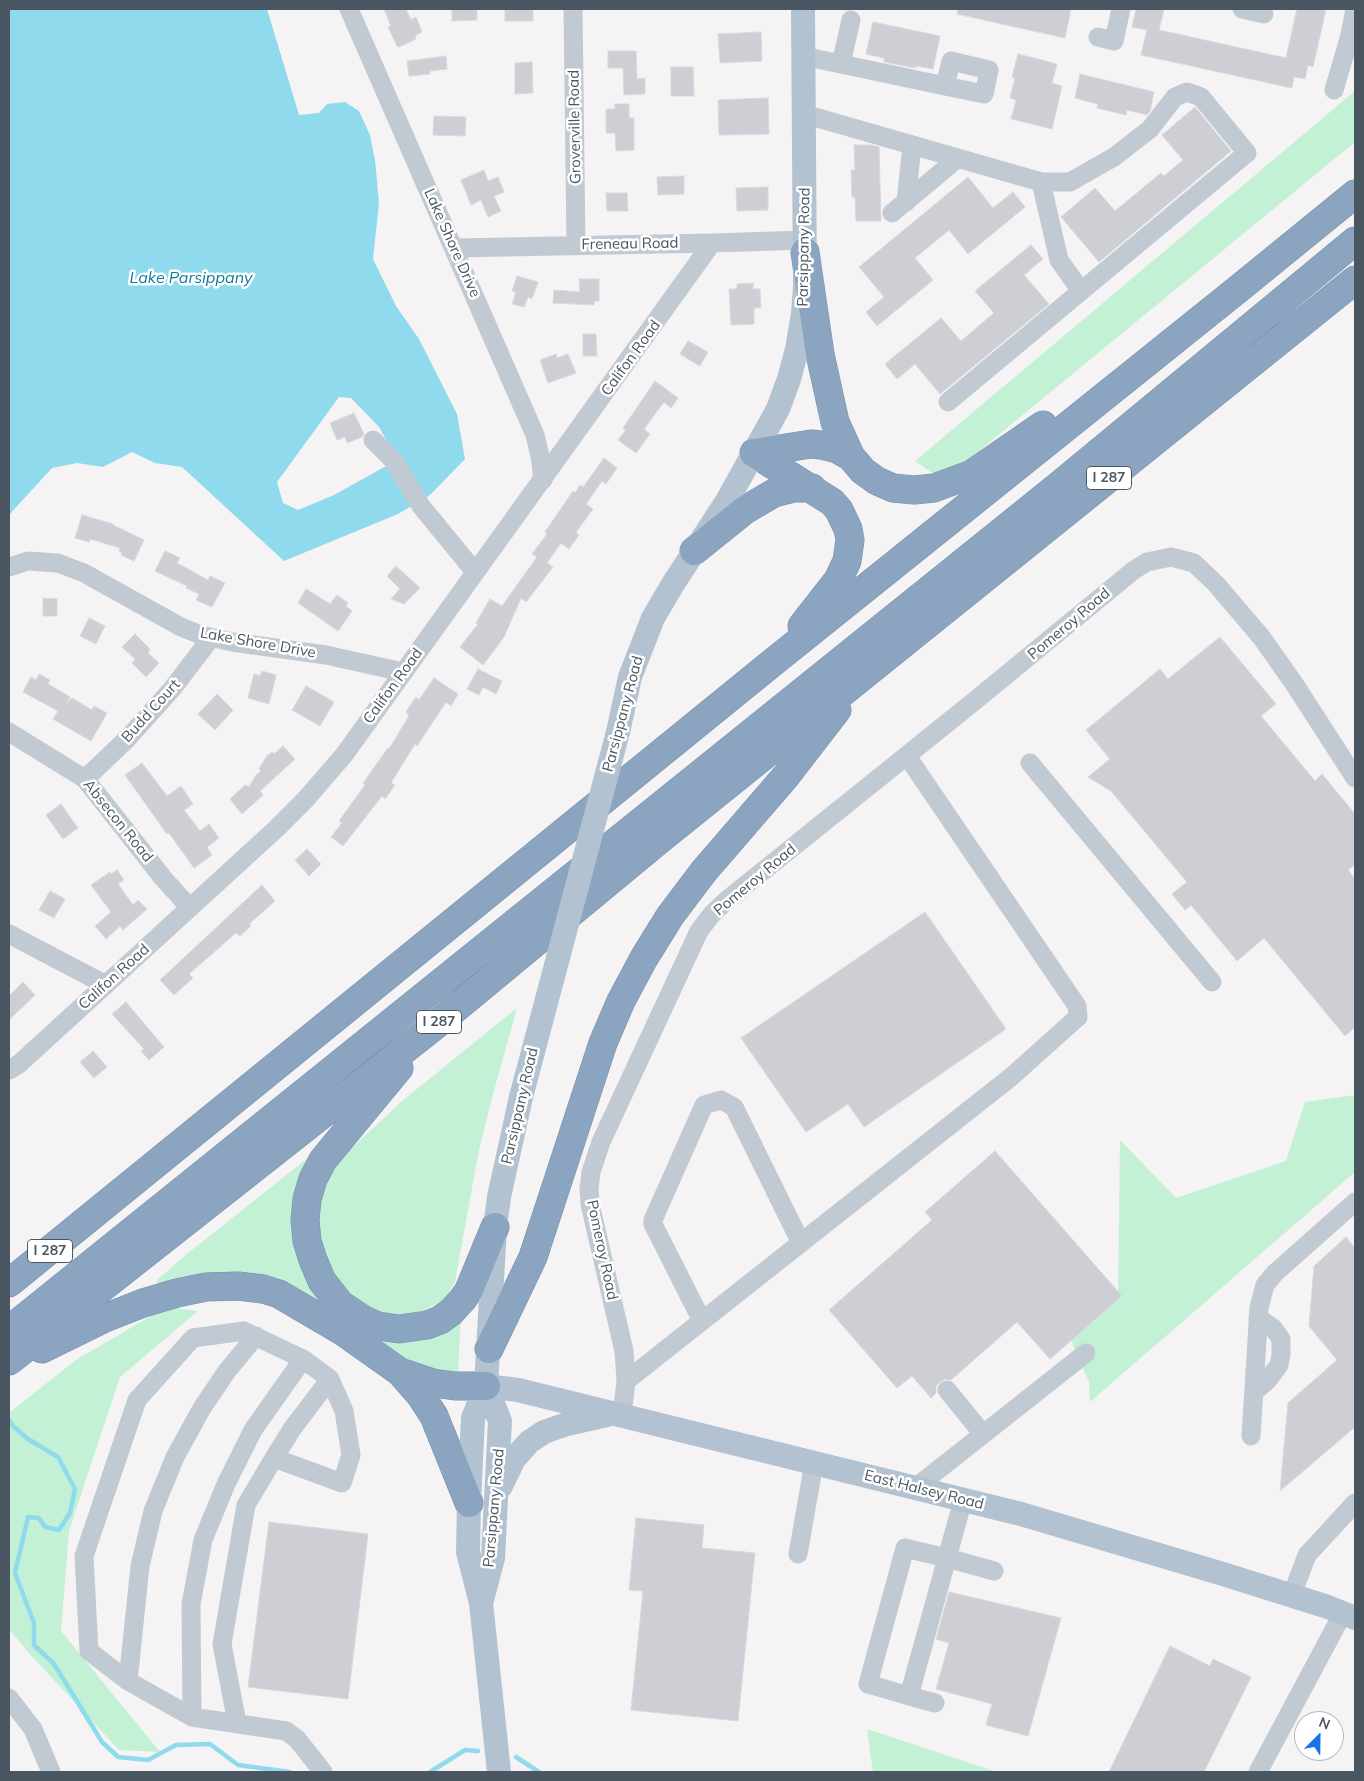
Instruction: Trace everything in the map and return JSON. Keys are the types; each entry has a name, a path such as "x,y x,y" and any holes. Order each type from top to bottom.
{"highway":[{"name":"I 287","path":"9,1283 772,663 1355,194"},
{"path":"9,1330 1058,487 1355,241"},
{"path":"805,246 820,354 828,393 835,422 850,457"},
{"name":"I 287","path":"9,1361 433,1027 659,840 1355,280"},
{"path":"754,454 810,444 821,444 837,449 850,457 863,471 877,481 903,490 934,488 972,474 1237,290"},
{"path":"754,454 832,502 845,519 850,540 847,561 838,580 772,663"},
{"path":"694,551 745,510 774,493 794,488 812,488"},
{"path":"489,1349 533,1257 603,1043 621,1001 644,958 670,916 704,871 786,776 863,676"},
{"path":"433,1027 323,1160 313,1179 307,1199 304,1220 307,1241 322,1280 333,1296 350,1312 378,1326 399,1329 415,1328 440,1320 463,1299 469,1290 495,1227"},
{"path":"9,1269 91,1218"},
{"path":"9,1365 105,1318 143,1303 176,1293 206,1288 238,1286 271,1291 298,1303 400,1372 421,1396 434,1416 469,1503"},
{"path":"400,1372 433,1383 455,1386 486,1386"}],"main road":[{"name":"Parsippany Road","path":"498,1772 481,1603 468,1552 473,1418 486,1386 495,1227 499,1196 521,1098 618,732 630,677 653,618 726,501 778,409 789,380 797,349 803,314 805,246 803,9"},
{"name":"Parsippany Road","path":"481,1603 493,1558 500,1421 486,1386"},
{"name":"East Halsey Road","path":"486,1386 518,1390 1021,1514 1349,1615"},
{"path":"496,1499 506,1472 514,1459 529,1442 544,1432 566,1424 617,1415"}],"street":[{"name":"Lake Shore Drive","path":"349,9 535,436 543,480"},
{"name":"Groverville Road","path":"573,9 576,245"},
{"path":"1098,37 1114,41 1121,9"},
{"path":"1242,9 1264,14"},
{"path":"1334,90 1349,39 1355,9"},
{"path":"841,64 851,20"},
{"path":"803,56 946,86"},
{"path":"804,114 1041,182 1070,182 1114,157 1150,128 1175,97 1187,92 1201,97 1247,153 948,402"},
{"path":"912,145 899,207 958,159"},
{"path":"1041,182 1059,260 1081,291"},
{"name":"Freneau Road","path":"454,248 712,244 805,246"},
{"name":"Califon Road","path":"9,1070 19,1064 106,985 305,800 344,755 712,244"},
{"path":"373,440 393,460 421,506 475,572"},
{"name":"Pomeroy Road","path":"617,1415 626,1381 624,1351 590,1204 591,1172 601,1142 699,931 727,900 907,756 1134,570 1147,562 1170,557 1194,563 1216,584 1262,638 1296,685 1355,778"},
{"name":"Lake Shore Drive","path":"9,567 28,561 58,563 84,573 181,627 211,638 326,655 403,672"},
{"name":"Budd Court","path":"85,778 128,738 172,689 211,638"},
{"name":"Absecon Road","path":"9,732 85,778 163,878 190,908"},
{"path":"626,1381 1011,1077 1078,1018 1077,1006 907,756"},
{"path":"1030,763 1212,982"},
{"path":"9,934 106,985"},
{"path":"702,1321 653,1224 653,1220 704,1104 721,1100 734,1108 801,1243"},
{"path":"1252,1436 1258,1318 1265,1285 1275,1273 1353,1209"},
{"path":"1254,1392 1267,1381 1279,1365 1281,1355 1281,1339 1274,1328 1258,1318"},
{"path":"274,1458 342,1483 351,1455 344,1411 330,1378 303,1359 244,1331 193,1338 137,1400 84,1556 89,1651 128,1681 192,1716 280,1729 292,1734 323,1772"},
{"path":"128,1681 140,1566 153,1511 174,1457 202,1408 227,1371 256,1336"},
{"path":"916,1488 1086,1353"},
{"path":"192,1716 191,1604 204,1540 226,1484 252,1430 303,1359"},
{"path":"237,1723 222,1644 246,1505 292,1429 330,1378"},
{"path":"947,1390 983,1434"},
{"path":"798,1554 814,1464"},
{"path":"909,1696 963,1500"},
{"path":"1292,1596 1307,1555 1355,1503"},
{"path":"935,1703 868,1684 904,1548 994,1571"},
{"path":"1258,1772 1349,1615"},
{"path":"9,1698 33,1729 51,1772"},
{"path":"271,1728 307,1772"}],"green space":[{"path":"1355,91 1355,142 952,473 941,479 915,461"},
{"path":"517,1008 478,1155 455,1282 442,1301 420,1312 406,1315 388,1314 371,1308 342,1286 331,1272 317,1232 321,1187 340,1154 353,1147 402,1101"},
{"path":"1355,1095 1355,1172 1090,1402 1089,1382 1071,1340 1118,1300 1120,1140 1176,1198 1286,1161 1305,1102"},
{"path":"313,1154 297,1211 356,1322 461,1316 458,1373 417,1368 303,1295 159,1286 157,1280 188,1253"},
{"path":"166,1307 198,1311 120,1377 69,1531 61,1631 160,1752 119,1750 9,1629 9,1413 76,1360"},
{"path":"867,1729 997,1772 873,1772"}],"water":[{"name":"Lake Parsippany","path":"9,9 267,9 299,115 319,113 327,104 345,102 359,111 370,135 375,160 379,203 373,259 396,306 419,339 457,414 465,459 430,495 398,514 284,561 182,467 155,463 132,452 103,467 77,463 52,468 9,515","holes":["339,397 351,398 379,427 397,460 334,495 298,510 283,503 277,482"]}],"building":[{"path":"384,9 406,9 411,20 416,17 422,32 415,36 416,39 399,47 397,46 388,27 391,26"},
{"path":"452,9 477,9 477,20 452,21"},
{"path":"505,9 533,9 533,21 505,21"},
{"path":"958,9 1071,9 1065,38 957,14"},
{"path":"1136,9 1164,9 1159,30 1286,58 1297,9 1326,9 1313,67 1308,65 1305,79 1294,77 1292,88 1141,55 1147,30 1132,27"},
{"path":"873,22 940,36 933,69 916,66 915,68 884,62 884,58 866,54"},
{"path":"761,32 762,61 720,63 718,34"},
{"path":"608,51 636,51 637,79 645,78 645,94 624,95 623,68 608,68"},
{"path":"1018,54 1057,64 1052,83 1062,86 1052,129 1011,119 1016,100 1010,98 1015,78 1012,77"},
{"path":"446,56 447,69 430,71 430,74 409,76 407,61"},
{"path":"532,62 533,93 515,94 515,63"},
{"path":"671,67 693,67 694,96 671,96"},
{"path":"1080,74 1154,92 1150,111 1147,115 1127,110 1126,115 1097,108 1098,104 1075,98"},
{"path":"768,98 769,134 719,135 718,100"},
{"path":"615,104 629,104 629,118 634,118 634,150 616,151 615,133 606,133 606,109 615,109"},
{"path":"1195,107 1231,151 1099,262 1061,217 1095,188 1115,211 1161,173 1164,176 1183,160 1162,135"},
{"path":"434,116 466,117 465,136 433,135"},
{"path":"854,145 879,147 881,221 856,221 855,197 852,197 851,170 855,170"},
{"path":"484,170 488,181 498,177 504,192 494,196 501,211 488,217 481,200 471,205 461,180"},
{"path":"684,176 684,194 658,195 657,177"},
{"path":"968,177 993,208 1013,192 1025,207 968,254 949,230 915,258 933,280 877,326 866,312 884,297 859,267"},
{"path":"768,187 768,210 737,211 736,188"},
{"path":"606,193 627,193 628,211 607,211"},
{"path":"1031,245 1043,259 1024,275 1049,304 940,394 915,364 897,379 885,364 941,318 961,341 994,313 975,291"},
{"path":"517,276 538,282 532,299 528,297 524,307 512,304 516,292 512,291"},
{"path":"579,279 599,279 599,301 594,301 594,305 553,303 554,290 580,292"},
{"path":"753,283 753,289 760,289 761,308 754,308 754,324 731,325 729,289 737,289 737,284"},
{"path":"583,334 596,334 597,356 583,356"},
{"path":"688,341 708,352 700,366 680,354"},
{"path":"556,354 557,358 568,354 576,373 548,383 540,360"},
{"path":"655,381 678,398 671,408 664,402 644,429 650,434 636,453 618,440 626,430 623,428"},
{"path":"354,413 364,434 362,437 347,443 345,437 337,440 330,423"},
{"path":"604,458 617,468 606,484 602,481 586,504 593,509 576,532 579,535 569,549 561,543 547,563 553,567 526,602 521,598 504,637 483,665 460,647 478,624 476,623 490,599 502,606 537,557 532,554 547,534 545,532 573,491 575,493 580,485 583,487"},
{"path":"82,515 113,524 144,540 134,561 121,555 120,548 90,539 89,542 75,538"},
{"path":"165,551 180,558 177,563 208,580 210,576 225,583 212,607 196,600 199,594 186,588 187,586 155,571"},
{"path":"396,566 420,588 404,604 391,599 400,589 387,576"},
{"path":"306,589 330,604 337,595 348,603 346,606 352,611 338,631 298,603"},
{"path":"43,598 57,599 57,616 43,616"},
{"path":"89,618 105,626 96,644 80,636"},
{"path":"135,634 150,649 148,653 159,663 146,677 132,663 135,659 122,647"},
{"path":"1220,637 1276,704 1261,716 1315,781 1322,774 1355,814 1355,864 1348,870 1355,879 1355,1027 1345,1036 1264,938 1237,961 1191,905 1185,910 1172,894 1187,882 1111,791 1088,777 1110,759 1086,730 1160,669 1168,679"},
{"path":"478,669 502,681 496,694 483,687 479,695 467,689"},
{"path":"262,671 276,675 269,704 248,698 254,674 260,676"},
{"path":"39,674 50,680 48,684 70,697 66,704 72,698 92,710 94,706 107,713 91,741 53,719 58,711 23,692 31,677 36,680"},
{"path":"434,678 458,694 451,706 446,702 417,746 415,744 391,783 395,785 385,799 382,796 343,846 331,837 342,823 339,821 365,785 363,783 389,749 409,716 406,712 416,697 419,700"},
{"path":"306,686 334,702 320,726 292,710"},
{"path":"217,694 233,710 215,730 198,714"},
{"path":"283,746 295,759 260,791 263,795 242,814 230,799 245,785 249,787 256,775 261,771 259,769 267,756 272,752 274,754"},
{"path":"142,763 167,796 181,786 193,804 184,810 200,831 209,824 219,838 207,847 212,855 194,868 125,775"},
{"path":"61,804 78,828 63,839 46,815"},
{"path":"307,849 321,864 309,876 295,860"},
{"path":"117,870 124,880 118,884 133,905 138,900 147,909 123,930 120,926 106,939 95,926 111,912 91,885 110,872 111,874"},
{"path":"262,885 275,901 249,924 251,926 240,936 236,933 189,974 193,978 174,995 160,980"},
{"path":"50,891 65,899 54,918 39,910"},
{"path":"925,912 1006,1029 864,1127 848,1104 806,1132 741,1038"},
{"path":"23,982 35,995 9,1020 9,996"},
{"path":"126,1002 164,1047 149,1060 141,1051 144,1049 112,1014"},
{"path":"93,1051 107,1067 94,1078 80,1062"},
{"path":"995,1151 1122,1296 1050,1359 1017,1322 951,1380 945,1379 940,1382 936,1386 936,1393 931,1398 912,1376 897,1388 829,1310 932,1220 925,1212"},
{"path":"1346,1237 1355,1248 1355,1427 1280,1491 1288,1403 1337,1360 1309,1326 1314,1266"},
{"path":"636,1518 704,1525 702,1548 755,1553 738,1721 631,1710 643,1591 629,1590"},
{"path":"269,1522 368,1534 348,1699 248,1687"},
{"path":"949,1592 1061,1618 1028,1736 986,1725 992,1704 936,1689 949,1643 936,1639"},
{"path":"1170,1646 1210,1666 1213,1659 1251,1677 1204,1772 1109,1772"}],"waterway":[{"path":"9,1420 28,1439 58,1457 75,1489 70,1513 59,1530 45,1527 39,1518 28,1517 15,1573 34,1623 34,1645 54,1664 102,1742 118,1757 148,1760 176,1745 210,1744 238,1765 290,1772"},
{"path":"430,1772 465,1750 478,1751"},
{"path":"516,1757 539,1772"}]}
